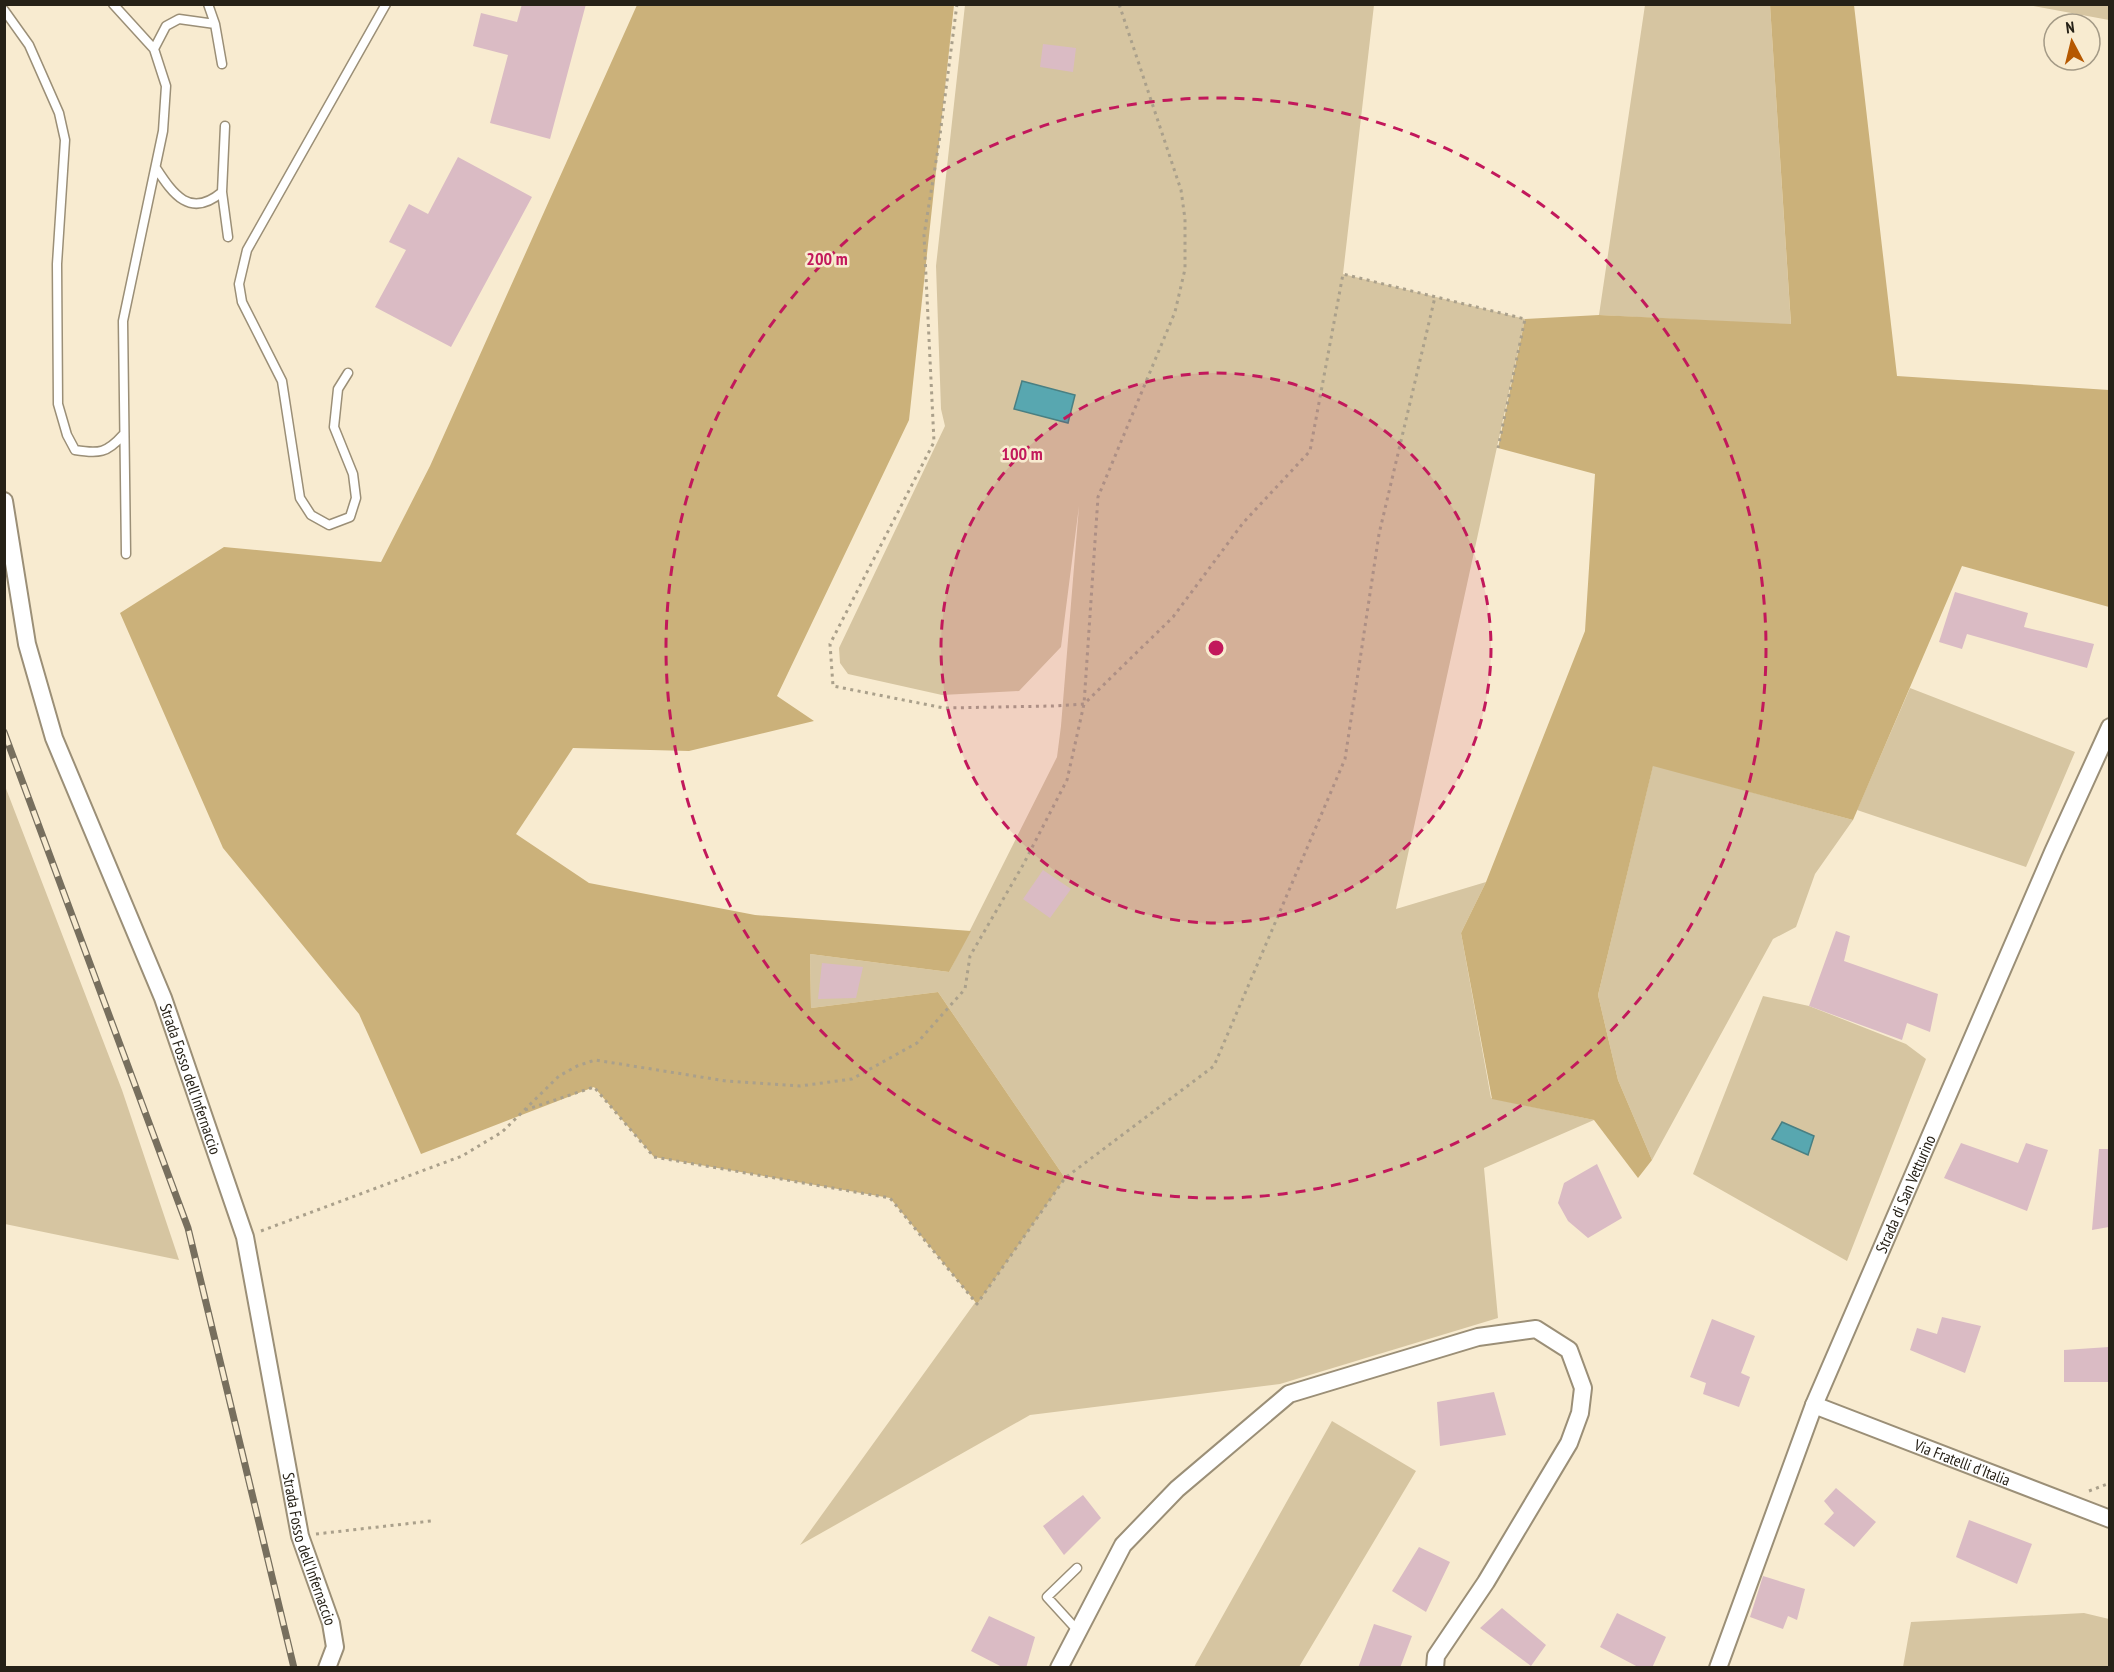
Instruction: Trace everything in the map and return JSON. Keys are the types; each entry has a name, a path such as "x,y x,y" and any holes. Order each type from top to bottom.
{"street":[{"name":"Strada Fosso dell'Infernaccio","path":"4,501 27,644 54,738 163,998 245,1237 300,1536 331,1623 336,1647 328,1667"},
{"name":"Strada di San Vetturino","path":"1718,1668 1814,1405 2109,727"},
{"path":"1059,1668 1123,1545 1177,1489 1289,1394 1478,1337 1536,1329 1569,1350 1583,1388 1580,1413 1569,1443 1486,1582 1436,1656 1436,1668"},
{"name":"Via Fratelli d'Italia","path":"1814,1405 2109,1519"}],"lane":[{"path":"113,4 154,49 166,86 163,131 123,321 126,554"},
{"path":"208,4 215,24 222,64"},
{"path":"348,373 338,389 334,428 353,474 356,498 350,517 329,525 311,515 300,498 282,381 242,302 239,284 247,250 386,4"},
{"path":"4,10 29,45 59,113 65,140 57,264 58,404 67,435 75,450 94,454 111,448 123,435"},
{"path":"154,49 166,26 179,20 215,24"},
{"path":"225,126 222,192 228,237"},
{"path":"156,168 173,194 189,203 210,202 222,192"},
{"path":"1077,1568 1047,1597 1078,1631"}],"path":[{"path":"957,4 924,235 934,442 830,644 832,686 944,708 1084,704 1173,617 1243,523 1310,451 1343,274 1525,319 1498,448"},
{"path":"245,1237 462,1156 502,1132 559,1076 577,1066 595,1060 726,1081 800,1086 852,1079 917,1043 965,989 970,956 1023,865 1067,780 1084,704 1098,497 1175,312 1185,269 1185,219 1181,190 1119,4"},
{"path":"524,1110 594,1087 654,1157 890,1198 977,1304 1065,1178 1214,1066 1345,759 1379,534 1435,297"},
{"path":"300,1536 431,1521"}],"shaded area":[{"path":"637,5 954,5 909,420 777,696 814,721 689,751 573,748 516,834 589,883 755,915 971,931 949,972 810,954 811,1008 938,992 1065,1178 977,1304 890,1198 654,1157 594,1087 421,1154 359,1014 223,848 120,613 224,547 381,562 430,466"},
{"path":"965,5 1374,5 1343,274 1525,319 1396,909 1486,882 1461,933 1491,1098 1594,1120 1484,1168 1498,1318 1280,1384 1030,1415 800,1545 1065,1178 938,992 811,1008 810,954 949,972 1057,757 1079,506 1061,647 1019,691 942,695 848,674 840,663 839,648 945,426 941,409 936,266"},
{"path":"1645,5 1770,5 1791,325 1599,315"},
{"path":"1770,5 1854,5 1897,376 2109,390 2109,607 1962,566 1853,820 1653,766 1598,995 1618,1080 1652,1160 1638,1178 1594,1120 1492,1099 1461,933 1486,882 1585,631 1595,474 1498,448 1525,319 1599,315 1791,324"},
{"path":"2028,5 2109,5 2109,20 2102,19 2102,12 2066,12"},
{"path":"1910,688 2075,752 2026,867 1857,810"},
{"path":"1653,765 1853,820 1815,874 1796,927 1773,939 1652,1160 1618,1080 1598,995"},
{"path":"5,786 122,1090 179,1260 5,1224"},
{"path":"1763,996 1809,1006 1906,1044 1926,1059 1847,1261 1693,1174"},
{"path":"1332,1421 1416,1471 1299,1667 1194,1667"},
{"path":"2084,1613 2109,1619 2109,1667 1903,1667 1911,1622"}],"water":[{"path":"1022,381 1075,395 1068,423 1014,409"},
{"path":"1782,1122 1814,1136 1808,1155 1772,1139"}],"building":[{"path":"522,4 586,4 550,139 490,123 508,55 473,46 481,13 517,22"},
{"path":"1043,44 1076,48 1073,72 1040,67"},
{"path":"458,157 532,197 451,347 375,307 406,250 389,242 409,204 428,214"},
{"path":"1955,592 2028,613 2024,627 2094,644 2087,668 1967,634 1962,649 1939,642"},
{"path":"1043,870 1071,889 1050,918 1023,899"},
{"path":"1836,931 1850,936 1844,961 1938,994 1930,1032 1907,1023 1902,1040 1809,1006"},
{"path":"822,963 863,967 856,998 818,999"},
{"path":"1961,1143 2018,1163 2026,1143 2048,1150 2027,1211 1944,1178"},
{"path":"2099,1149 2109,1149 2109,1227 2092,1230"},
{"path":"1597,1164 1622,1218 1588,1238 1568,1221 1558,1203 1564,1183"},
{"path":"1942,1317 1981,1326 1965,1373 1910,1350 1917,1328 1937,1334"},
{"path":"1712,1319 1755,1336 1741,1373 1750,1377 1739,1407 1703,1394 1706,1383 1690,1377"},
{"path":"2109,1347 2109,1382 2064,1382 2064,1350"},
{"path":"1494,1392 1506,1435 1440,1446 1437,1402"},
{"path":"1836,1488 1876,1522 1854,1547 1824,1524 1834,1513 1824,1501"},
{"path":"1083,1495 1101,1518 1064,1555 1043,1526"},
{"path":"1969,1520 2032,1544 2017,1584 1956,1557"},
{"path":"1419,1547 1450,1562 1426,1612 1392,1591"},
{"path":"1763,1576 1805,1589 1797,1620 1788,1616 1783,1629 1750,1617"},
{"path":"1502,1608 1546,1645 1531,1666 1480,1628"},
{"path":"1617,1613 1666,1637 1652,1668 1640,1668 1600,1647"},
{"path":"989,1616 1035,1637 1026,1668 1004,1668 971,1651"},
{"path":"1374,1624 1412,1636 1400,1668 1358,1668"}],"railway":[{"path":"4,732 188,1228 294,1668"}]}
